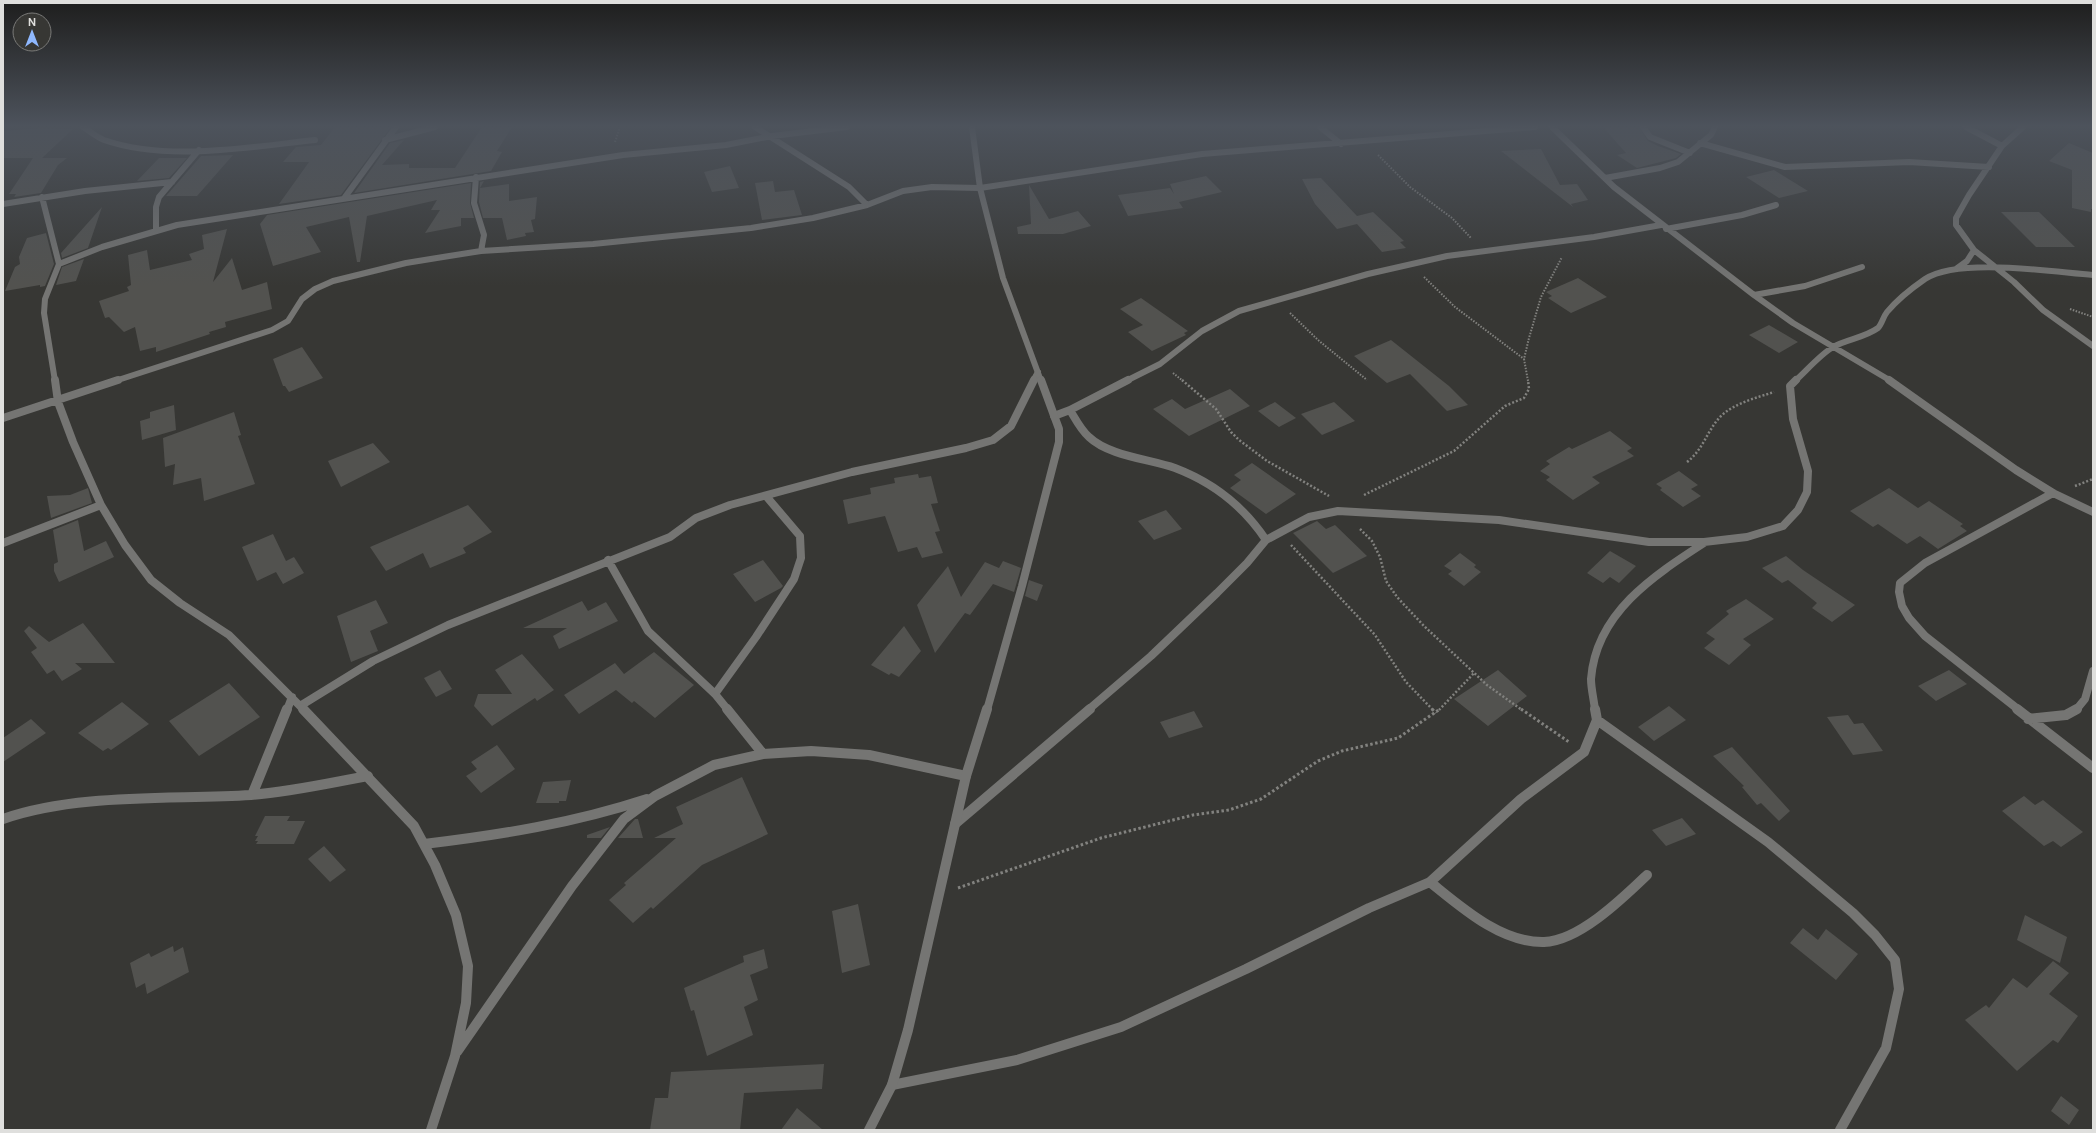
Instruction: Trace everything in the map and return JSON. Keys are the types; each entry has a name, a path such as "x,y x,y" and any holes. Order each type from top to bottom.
{"street":[{"path":"345,197 357,180"},
{"path":"59,264 84,253 177,225 457,180"},
{"path":"476,180 474,202 482,221 486,238 481,251"},
{"path":"838,180 849,187 868,205"},
{"path":"869,1130 892,1085 921,975 966,776 995,684 1022,586 1058,442 1059,429 1003,278 979,180"},
{"path":"3,418 58,402 272,330 288,321 302,299 315,289 333,281 406,263 481,251 594,244 751,228 813,218 868,205 903,192 932,187 980,188 1033,180"},
{"path":"1607,180 1664,227 1793,323 1895,384 2016,470 2053,493 2093,512"},
{"path":"1980,180 1969,195 1956,218 1956,225 1974,250 2014,282 2044,310 2093,346"},
{"path":"156,231 156,208 160,197 172,182"},
{"path":"3,204 42,197 172,182"},
{"path":"42,197 59,264 45,299 44,313 58,402 73,442 101,505 125,545 150,580 180,603 229,635 292,697 414,826 435,865 456,915 468,966 466,1003 455,1056 431,1130"},
{"path":"1054,416 1070,410 1160,364 1202,330 1239,311 1368,274 1410,264 1483,250 1664,227 1742,215 1776,205"},
{"path":"1956,269 1967,261 1974,250"},
{"path":"1754,295 1805,286 1862,267"},
{"path":"955,824 1151,656 1227,583 1266,540 1309,517 1338,511 1499,520 1649,542 1704,542 1747,537 1783,526 1798,510 1807,492 1808,471 1793,418 1790,386 1833,347 1860,338 1879,327 1885,314 1896,302 1925,279 1938,272 1956,269 1996,268 2093,275"},
{"path":"300,706 373,661 448,625 608,560 670,537 696,518 730,505 852,472 966,448 993,440 1011,426 1038,372"},
{"path":"1070,410 1082,429 1096,442 1175,469 1206,483 1243,510 1257,526 1266,540"},
{"path":"2053,493 1925,563 1900,583 1898,596 1904,613 1925,636 2028,719 2093,768"},
{"path":"715,694 756,637 794,579 801,558 800,536 766,496"},
{"path":"3,543 101,505"},
{"path":"892,1085 1017,1060 1121,1027 1246,969 1369,908 1430,882 1521,799 1584,752 1597,720 1591,681 1594,658 1608,627 1626,601 1664,569 1704,542"},
{"path":"608,560 648,631 715,694 763,754"},
{"path":"2028,719 2070,714 2081,707 2088,693 2093,671"},
{"path":"252,795 292,697"},
{"path":"1597,720 1768,842 1853,913 1875,935 1894,960 1899,989 1886,1048 1840,1130"},
{"path":"455,1056 572,886 624,819 655,796 714,765 763,754 811,751 869,755 966,776"},
{"path":"3,819 23,812 76,803 252,795 293,790 368,776"},
{"path":"424,844 537,830 585,819 655,796"},
{"path":"1430,882 1465,910 1507,934 1544,942 1563,938 1585,925 1620,900 1647,876"}],"path":[{"path":"1403,180 1410,187 1452,218 1483,250"},
{"path":"1357,498 1454,451 1486,421 1505,406 1524,398 1528,389 1524,359 1541,297 1573,239"},
{"path":"1410,264 1455,307 1524,359"},
{"path":"1277,300 1318,340 1367,380"},
{"path":"1160,364 1216,409 1231,432 1239,440 1267,461 1331,497"},
{"path":"1687,462 1696,457 1721,416 1736,407 1790,386"},
{"path":"1338,511 1360,528 1372,541 1380,557 1386,581 1397,597 1424,626 1487,685 1584,752"},
{"path":"1280,533 1371,630 1406,682 1436,713"},
{"path":"940,894 1101,838 1193,815 1229,810 1261,799 1318,761 1357,746 1379,743 1398,738 1436,713 1474,673"}],"building":[{"path":"18,180 49,180 41,193 14,197 16,194 9,194"},
{"path":"180,180 211,180 197,196 166,196"},
{"path":"296,180 352,180 341,195 279,204"},
{"path":"363,180 436,180 354,193"},
{"path":"707,180 736,180 739,188 712,192"},
{"path":"1189,180 1210,180 1222,192 1179,202 1183,208 1128,216 1118,195 1170,188 1174,194 1170,184"},
{"path":"1302,180 1323,180 1357,216 1373,212 1404,241 1400,242 1406,248 1382,252 1357,224 1337,229 1315,204"},
{"path":"1538,180 1557,180 1560,185 1577,184 1588,200 1571,204 1573,207"},
{"path":"1751,180 1790,180 1808,191 1779,198"},
{"path":"2072,180 2093,180 2093,209 2091,209 2091,212 2072,208"},
{"path":"484,181 480,188 509,184 509,201 537,197 535,219 531,220 534,232 525,233 526,236 507,240 502,218 483,218 479,202 480,182"},
{"path":"773,181 775,192 794,190 802,215 762,220 755,183"},
{"path":"471,183 470,203 474,218 461,218 461,226 425,233 440,210 431,210 437,200 367,216 360,262 357,262 349,217 306,227 321,252 273,266 260,224 267,215"},
{"path":"1029,185 1049,219 1078,211 1091,226 1063,234 1018,234 1017,227 1031,224"},
{"path":"102,207 88,248 62,258 61,253"},
{"path":"2001,212 2039,212 2075,247 2036,247"},
{"path":"227,229 213,282 232,258 242,290 267,282 272,309 225,322 226,327 209,332 210,334 156,352 156,347 140,351 135,327 124,332 109,317 105,318 99,301 129,291 127,287 131,285 128,255 147,250 150,270 192,260 189,254 204,249 202,235"},
{"path":"46,233 54,264 45,286 40,287 40,285 5,291 15,267 20,264 19,257 27,238"},
{"path":"84,259 76,281 56,285 62,267"},
{"path":"1578,278 1607,297 1571,313 1548,298 1552,296 1546,292"},
{"path":"1141,298 1188,331 1184,333 1186,335 1152,351 1128,332 1143,325 1120,309"},
{"path":"1769,325 1798,342 1779,353 1749,335"},
{"path":"1391,340 1449,386 1468,405 1447,411 1410,374 1387,383 1354,356"},
{"path":"302,347 323,378 289,392 285,386 283,386 273,359"},
{"path":"1230,389 1250,406 1189,436 1153,409 1172,399 1185,409"},
{"path":"1275,402 1296,418 1279,427 1258,411"},
{"path":"1334,402 1355,421 1322,435 1301,414"},
{"path":"174,405 176,430 142,440 140,421 150,418 150,412"},
{"path":"234,412 241,435 238,436 255,484 204,501 201,478 173,485 175,464 165,467 163,438"},
{"path":"1610,431 1632,448 1627,451 1634,456 1592,477 1600,483 1573,500 1546,480 1550,477 1540,471 1550,464 1546,461 1569,447 1572,449"},
{"path":"373,443 390,462 341,487 328,461"},
{"path":"1252,463 1296,494 1266,514 1230,488 1241,480 1234,475"},
{"path":"1679,471 1698,485 1691,489 1701,496 1683,507 1660,490 1662,488 1656,484"},
{"path":"918,474 919,478 931,476 938,503 931,504 940,531 935,532 943,553 922,558 917,547 898,552 885,516 848,524 843,500 871,494 870,488 895,483 894,478"},
{"path":"88,488 92,503 51,518 47,496 70,495"},
{"path":"1889,488 1918,508 1929,501 1963,524 1960,526 1967,531 1938,549 1920,536 1907,544 1878,524 1873,527 1850,511"},
{"path":"468,505 492,532 463,548 466,553 430,568 423,553 386,571 370,547"},
{"path":"1166,510 1182,529 1154,540 1138,521"},
{"path":"78,520 84,551 106,541 114,557 59,582 54,571 54,564 58,562 53,530"},
{"path":"1317,521 1326,529 1335,525 1367,556 1333,573 1293,533"},
{"path":"273,534 286,561 294,557 304,573 283,584 276,572 257,581 242,547"},
{"path":"1610,551 1636,566 1619,583 1610,577 1603,583 1587,573"},
{"path":"1460,553 1476,565 1474,567 1481,572 1464,586 1448,574 1452,571 1444,566"},
{"path":"1786,556 1803,570 1855,605 1832,622 1812,608 1817,603 1788,580 1782,583 1762,568"},
{"path":"763,560 783,586 755,602 733,574"},
{"path":"1003,561 1021,568 1014,592 993,584 970,615 965,613 935,653 917,605 948,566 961,597 985,562 999,568"},
{"path":"1029,580 1043,585 1037,601 1025,596"},
{"path":"1746,599 1774,619 1743,639 1751,645 1729,665 1704,648 1715,639 1706,633 1729,614 1726,611"},
{"path":"376,600 388,623 370,631 378,651 351,662 337,616"},
{"path":"582,601 588,611 606,602 618,621 559,649 553,636 567,628 523,628"},
{"path":"83,623 115,663 75,663 82,669 62,681 54,670 47,674 31,652 37,648 24,631 29,626 49,642"},
{"path":"904,626 921,651 899,677 891,673 889,675 871,665"},
{"path":"654,652 694,685 655,718 634,701 632,703 616,690 579,714 564,695 615,663 624,674"},
{"path":"522,654 554,690 537,701 535,698 492,726 474,706 478,694 512,694 495,670"},
{"path":"440,670 452,689 436,697 424,678"},
{"path":"1498,670 1527,696 1488,726 1454,699"},
{"path":"1949,670 1967,684 1936,701 1918,686"},
{"path":"229,683 260,717 199,756 169,721"},
{"path":"122,702 149,724 111,750 108,748 103,751 78,733"},
{"path":"1669,706 1686,720 1654,741 1638,727"},
{"path":"1194,711 1203,727 1169,738 1160,722"},
{"path":"1848,715 1854,724 1863,723 1883,751 1853,755 1827,717"},
{"path":"31,719 46,733 3,762 3,738"},
{"path":"497,745 515,769 481,793 466,776 477,769 471,762"},
{"path":"1732,747 1790,811 1779,821 1761,803 1757,805 1742,787 1744,786 1713,756"},
{"path":"742,777 768,834 702,865 653,909 651,907 633,923 609,900 626,885 624,883 676,838 654,838 683,824 676,807"},
{"path":"571,780 566,801 559,801 559,803 536,803 543,782"},
{"path":"2024,796 2035,805 2043,800 2083,832 2061,847 2053,841 2044,846 2002,811"},
{"path":"265,816 290,816 287,821 305,821 294,844 256,844 258,841 255,841 258,836 255,836"},
{"path":"1682,818 1696,834 1666,846 1652,830"},
{"path":"635,819 638,819 643,838 618,838"},
{"path":"610,827 601,838 587,838 587,835"},
{"path":"324,846 346,870 330,882 308,859"},
{"path":"858,904 870,965 842,973 832,911"},
{"path":"2025,915 2067,937 2060,963 2017,940"},
{"path":"1803,928 1818,940 1826,929 1858,954 1836,980 1790,943"},
{"path":"173,946 174,952 183,947 189,972 147,994 145,983 136,988 130,963 149,953 151,957"},
{"path":"764,949 768,968 750,975 758,1000 744,1007 753,1035 707,1056 694,1010 691,1011 684,988 744,962 743,956"},
{"path":"2053,961 2069,973 2049,994 2078,1016 2058,1043 2053,1040 2017,1071 1965,1020 1986,1005 1989,1008 2013,978 2027,988"},
{"path":"824,1064 822,1089 744,1093 740,1130 650,1130 655,1098 668,1098 671,1072"},
{"path":"2061,1096 2079,1110 2069,1125 2051,1111"},
{"path":"797,1108 823,1130 781,1130"}]}
